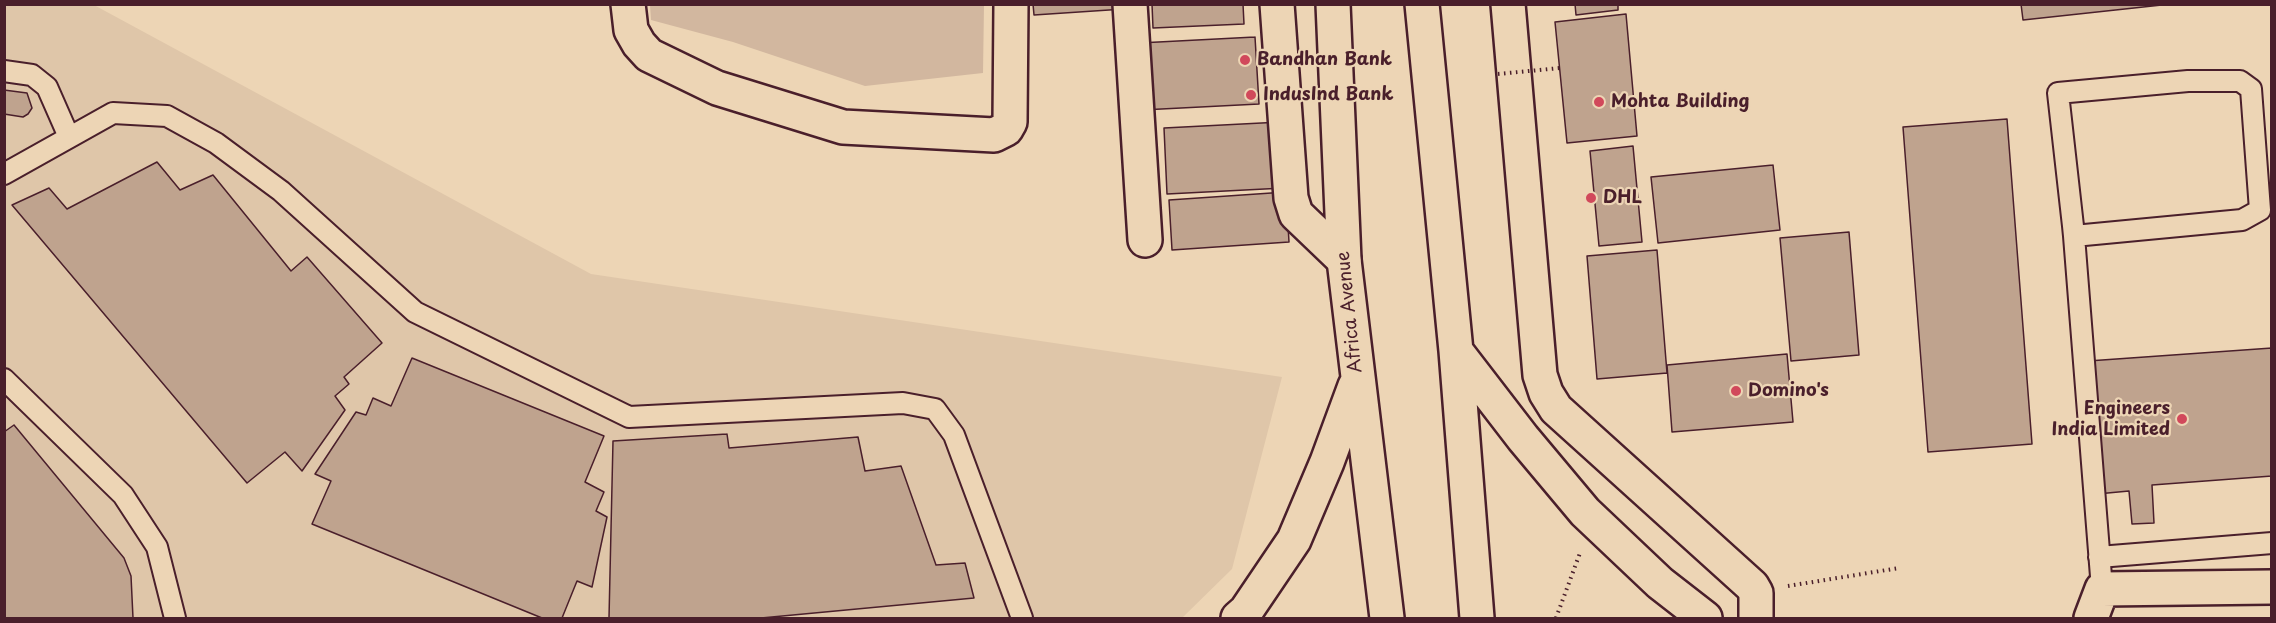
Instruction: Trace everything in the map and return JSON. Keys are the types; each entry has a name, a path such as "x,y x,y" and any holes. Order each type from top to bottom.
{"street":[{"path":"628,4 631,30 649,55 717,88 843,127 994,135 1006,129 1010,122 1011,4"},
{"path":"1130,4 1145,240"},
{"path":"1277,4 1291,198 1296,214 1344,260"},
{"name":"Africa Avenue","path":"1333,4 1344,260 1387,618"},
{"path":"1422,4 1456,351 1477,618"},
{"path":"1508,4 1540,375 1546,393 1556,409 1752,586 1756,593 1756,618"},
{"path":"1456,351 1523,438 1592,518 1660,584 1706,618"},
{"path":"1238,618 1246,611 1294,540 1328,462 1357,380"},
{"path":"2096,604 2271,587"}],"lane":[{"path":"4,71 32,75 47,87 69,138"},
{"path":"2074,236 2242,220 2260,210 2251,89 2240,81 2187,81 2058,93 2074,236 2099,557 2096,604"},
{"path":"4,174 113,113 167,116 216,143 281,191 415,312 629,417 903,403 935,409 954,435 1022,618"},
{"path":"4,380 123,495 157,547 175,618"},
{"path":"2099,557 2271,543"}],"path":[{"path":"1498,74 1560,68"},
{"path":"1556,618 1592,518"},
{"path":"1778,587 1899,568"}],"shaded area":[{"path":"4,5 94,5 591,274 1282,377 1232,569 1182,618 5,618"},
{"path":"650,5 984,5 983,73 865,86 733,42 651,20"}],"building":[{"path":"1033,4 1124,4 1124,9 1034,15"},
{"path":"1152,4 1243,4 1244,24 1153,28"},
{"path":"1575,4 1618,4 1618,10 1576,15"},
{"path":"2021,4 2171,4 2023,20"},
{"name":"Mohta Building","path":"1626,14 1637,136 1567,143 1555,22"},
{"path":"1255,37 1259,104 1142,110 1139,43"},
{"path":"4,90 27,93 32,108 28,114 23,117 4,114"},
{"path":"2007,119 2032,444 1928,452 1903,127"},
{"path":"1281,122 1284,188 1167,194 1164,128"},
{"path":"1633,146 1642,242 1599,246 1590,151"},
{"path":"157,162 180,190 213,175 291,271 307,257 382,343 344,377 349,384 335,396 345,410 302,471 285,452 247,483 12,205 49,188 67,209"},
{"path":"1773,165 1780,230 1658,243 1651,177"},
{"path":"1286,192 1289,242 1172,250 1169,200"},
{"path":"1849,232 1859,355 1791,361 1780,238"},
{"path":"1657,250 1667,373 1597,379 1587,256"},
{"name":"Engineers India Limited","path":"2272,348 2272,476 2152,485 2154,523 2132,524 2129,491 2097,494 2088,361"},
{"path":"1787,354 1793,422 1672,432 1667,365"},
{"path":"412,358 604,436 585,482 604,492 596,511 607,517 592,587 577,581 562,618 542,618 312,524 331,481 315,474 356,412 366,415 373,398 391,406"},
{"path":"14,425 124,558 131,576 133,618 4,618 4,432"},
{"path":"727,434 729,448 858,437 865,471 901,466 936,565 965,563 974,598 761,618 609,618 613,441"}],"place":[{"name":"Bandhan Bank","path":"1245,60"},
{"name":"IndusInd Bank","path":"1251,95"},
{"name":"Mohta Building","path":"1599,102"},
{"name":"DHL","path":"1591,198"},
{"name":"Domino's","path":"1736,391"},
{"name":"Engineers India Limited","path":"2182,419"}]}
